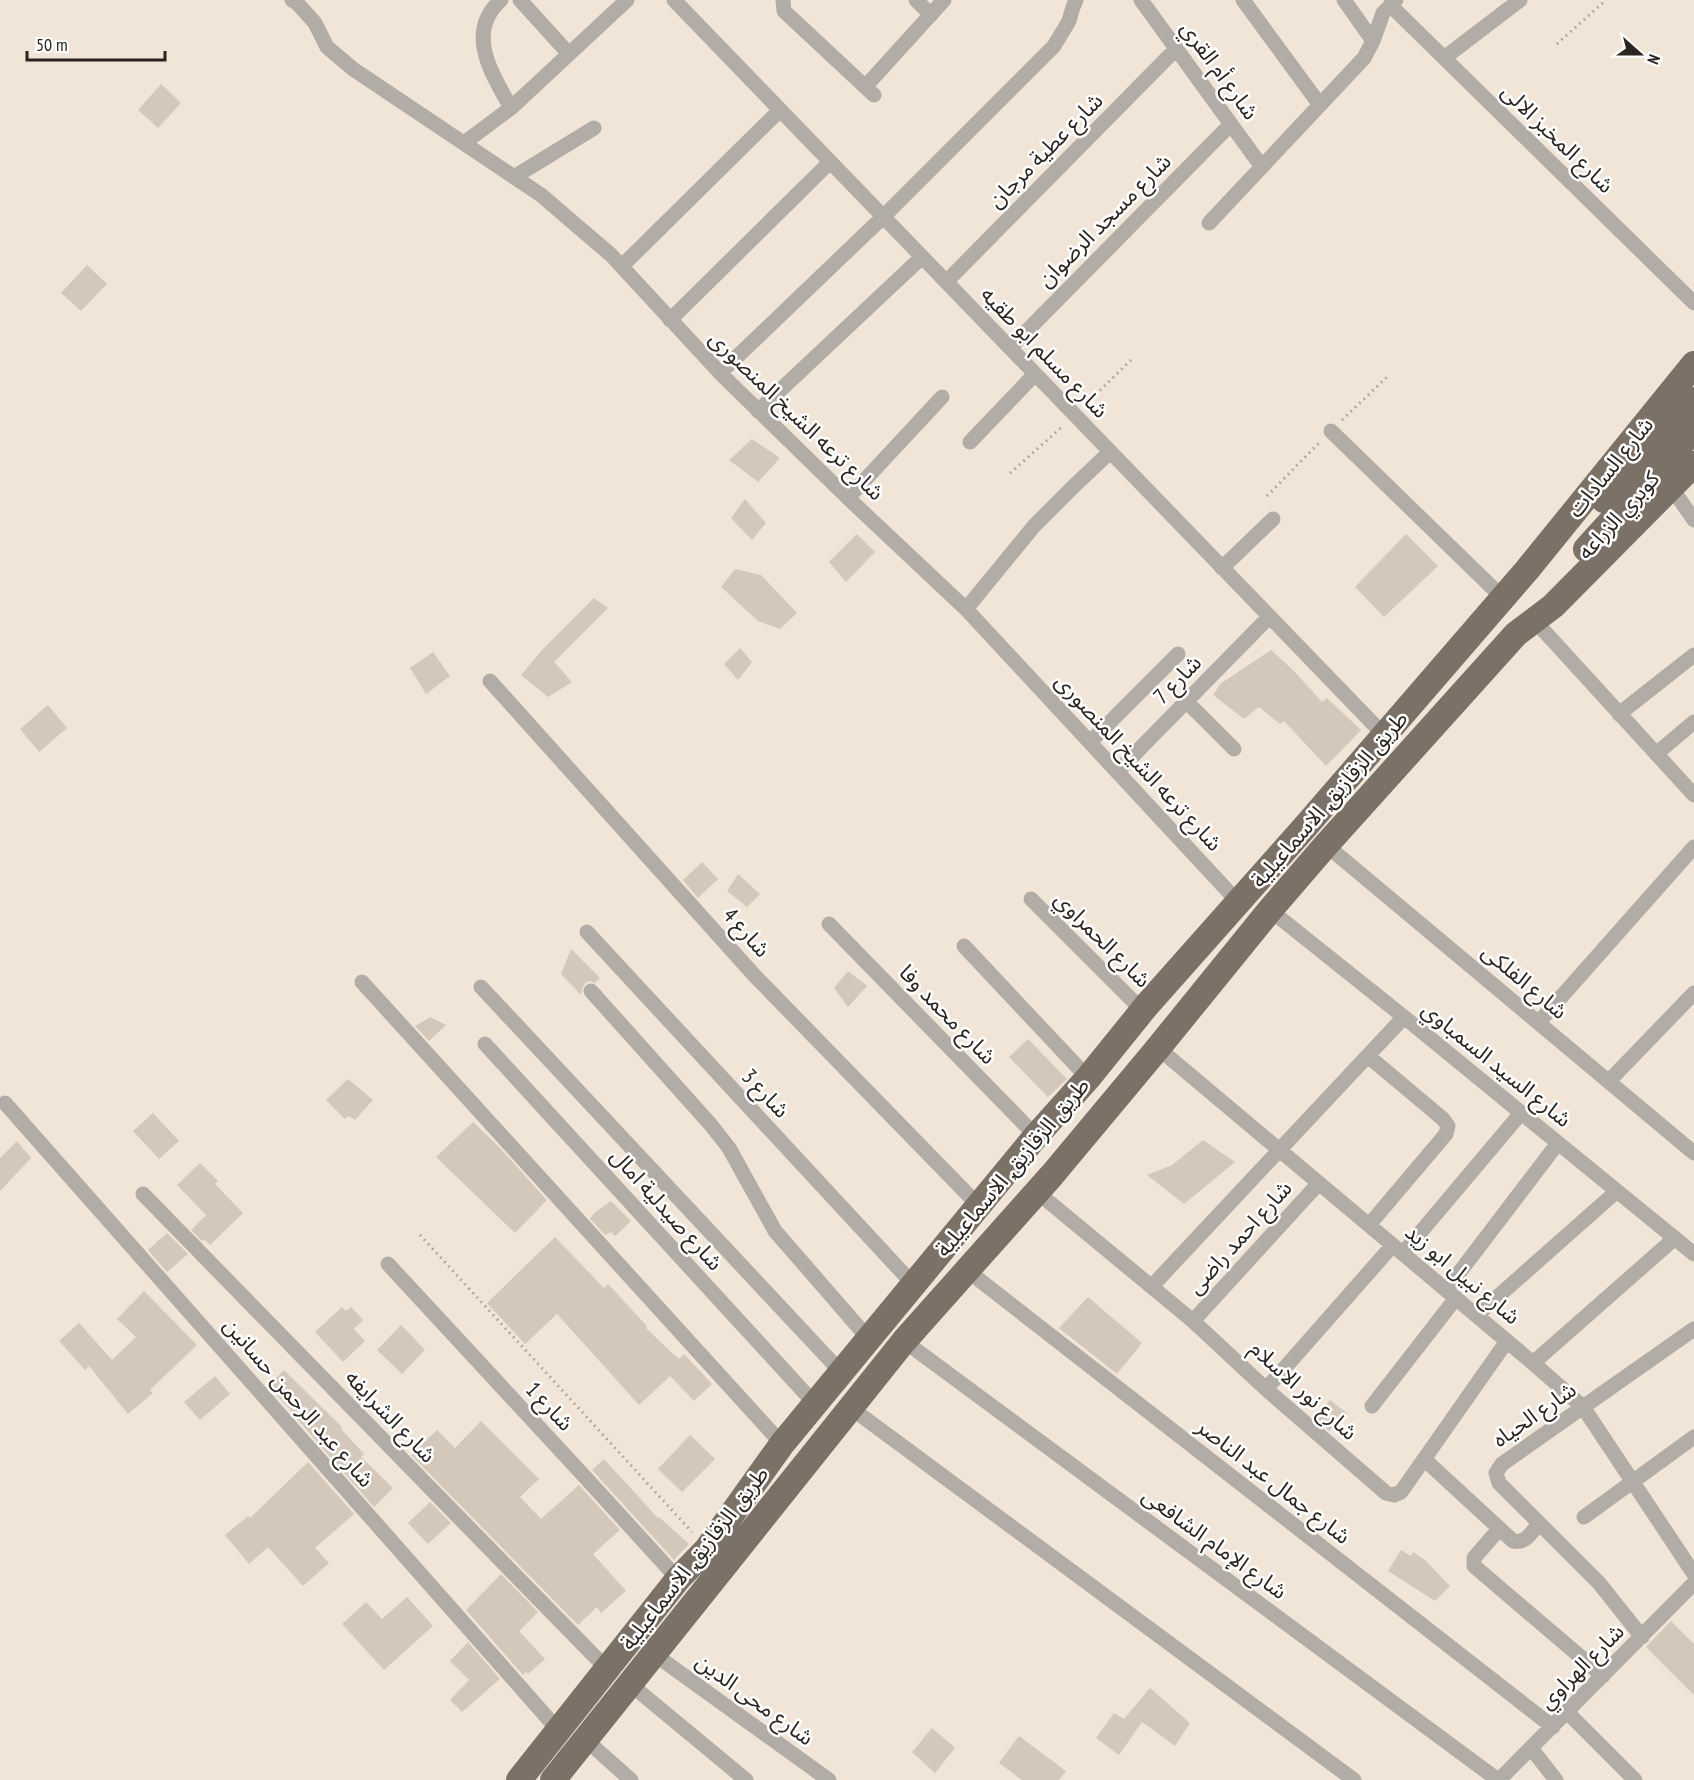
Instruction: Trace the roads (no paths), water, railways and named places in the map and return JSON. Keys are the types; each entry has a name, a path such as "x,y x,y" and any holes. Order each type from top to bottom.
{"highway":[{"name":"شارع السادات","path":"1527,570 1694,364"},
{"name":"كوبري الزراعه","path":"1527,570 1540,566 1553,558 1694,400"},
{"name":"كوبري الزراعه","path":"1543,613 1568,571 1694,430"},
{"path":"1543,613 1694,464"},
{"name":"طريق الزقازيق, الاسماعيلية","path":"519,1780 678,1579 707,1549 782,1444 912,1284 1143,1011 1527,570"},
{"name":"طريق الزقازيق, الاسماعيلية","path":"553,1780 904,1341 1033,1197 1326,845 1516,634 1543,613"},
{"path":"1002,1178 1033,1197"},
{"path":"960,1229 976,1263"}],"street":[{"name":"شارع ترعه الشيخ المنصورى","path":"292,0 315,23 327,47 353,69 541,195 622,266 720,373 966,609 1239,903"},
{"path":"501,0 488,17 483,33 484,50 489,66 511,108"},
{"path":"520,0 569,54"},
{"path":"464,143 511,108 627,0"},
{"name":"شارع مسلم ابو طقيه","path":"674,0 1384,735"},
{"path":"783,0 784,11 869,91 944,0"},
{"path":"916,0 931,15"},
{"path":"720,373 883,217 1054,46 1069,21 1076,0"},
{"name":"شارع أم القري","path":"1141,0 1262,167"},
{"path":"1243,0 1320,105"},
{"path":"1344,0 1373,40"},
{"path":"1444,58 1516,1"},
{"path":"1209,223 1364,58 1383,13 1393,2"},
{"name":"شارع المخبز الالى","path":"1393,2 1444,58 1694,303"},
{"name":"شارع عطية مرجان","path":"946,282 1176,49"},
{"path":"622,266 780,110"},
{"name":"شارع مسجد الرضوان","path":"1010,348 1231,124"},
{"path":"514,177 594,128"},
{"path":"670,320 830,162"},
{"path":"759,411 922,257"},
{"path":"970,442 1035,374"},
{"path":"848,498 942,397"},
{"path":"1331,431 1503,598"},
{"path":"966,609 1034,526 1110,452"},
{"path":"1671,486 1694,520"},
{"path":"1222,568 1273,519"},
{"path":"1543,613 1619,714 1694,795"},
{"name":"شارع 7","path":"1117,772 1269,617"},
{"path":"1090,742 1178,654"},
{"path":"1619,714 1691,662"},
{"name":"شارع 4","path":"490,681 754,975 979,1206"},
{"path":"1187,702 1234,749"},
{"path":"1656,754 1694,722"},
{"name":"شارع الفلكى","path":"1326,845 1694,1152"},
{"path":"1539,1022 1694,847"},
{"name":"شارع الحمراوي","path":"1031,899 1143,1011"},
{"name":"شارع السيد السمباوي","path":"1270,910 1694,1254"},
{"name":"شارع محمد وفا","path":"829,924 1036,1136"},
{"name":"شارع 3","path":"587,932 912,1284"},
{"path":"964,946 1088,1078"},
{"path":"362,982 782,1444"},
{"path":"481,987 841,1372"},
{"path":"591,991 711,1125 729,1148 775,1231 868,1338"},
{"path":"1609,1081 1694,993"},
{"path":"1152,1286 1404,1017"},
{"name":"شارع صيدلية امال","path":"486,1044 815,1404"},
{"name":"شارع نبيل ابو زيد","path":"1158,1048 1477,1315 1582,1407 1694,1574"},
{"path":"1368,1056 1443,1119 1448,1126 1446,1134 1370,1225"},
{"name":"شارع عبد الرحمن حسانين","path":"5,1103 559,1731"},
{"path":"1266,1389 1398,1249 1521,1113"},
{"path":"1372,1406 1558,1143"},
{"name":"شارع احمد راضى","path":"1193,1321 1319,1183"},
{"path":"1477,1315 1617,1191"},
{"name":"شارع الشرايفه","path":"143,1194 607,1669"},
{"name":"شارع نور الاسلام","path":"1033,1197 1152,1286 1386,1493 1394,1495 1401,1492 1507,1341"},
{"path":"1533,1363 1675,1238"},
{"name":"شارع جمال عبد الناصر","path":"976,1263 1553,1727"},
{"name":"شارع 1","path":"388,1264 678,1579"},
{"name":"شارع الحياه","path":"1642,1636 1599,1583 1499,1483 1496,1477 1497,1470 1502,1464 1694,1329"},
{"name":"شارع الإمام الشافعى","path":"904,1341 1499,1780"},
{"path":"850,1408 1354,1780"},
{"path":"1584,1517 1694,1437"},
{"path":"1424,1459 1514,1541 1525,1540 1539,1523"},
{"path":"1499,1529 1474,1558 1474,1566 1604,1676"},
{"name":"شارع الهراوي","path":"1499,1780 1694,1583"},
{"name":"شارع محى الدين","path":"654,1654 829,1780"},
{"path":"630,1684 746,1780"},
{"path":"1567,1712 1635,1780"},
{"path":"586,1740 631,1780"},
{"path":"1531,1748 1556,1780"}]}
